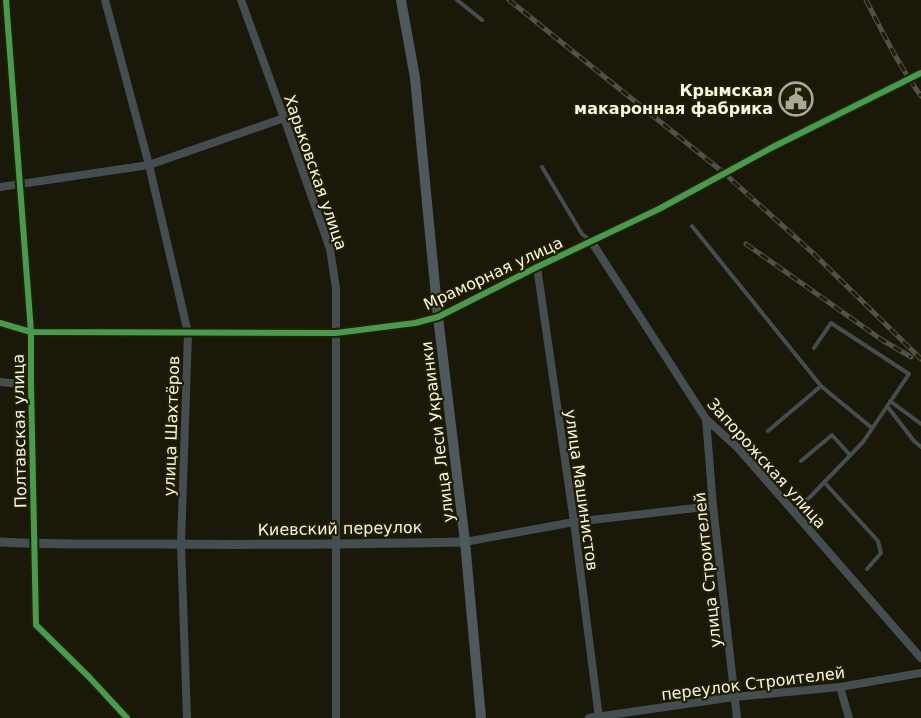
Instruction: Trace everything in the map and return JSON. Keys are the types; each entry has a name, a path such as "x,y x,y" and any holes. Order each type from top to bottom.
{"main road":[{"name":"улица Леси Украинки","path":"401,0 415,78 438,317 465,542 481,718"}],"street":[{"name":"Полтавская улица","path":"6,0 31,332 30,385 36,625 127,718"},
{"name":"улица Шахтёров","path":"105,0 149,165 188,333 181,544 187,718"},
{"name":"Харьковская улица","path":"241,0 330,249 336,288 336,718"},
{"name":"Мраморная улица","path":"0,322 31,332 188,333 336,333 416,323 438,317 659,209 771,148 921,73"},
{"path":"0,187 149,165 284,118"},
{"name":"Запорожская улица","path":"591,241 706,419 738,448 921,658"},
{"name":"улица Машинистов","path":"537,267 574,522 599,717"},
{"path":"0,382 30,385"},
{"name":"улица Строителей","path":"706,419 713,506 737,718"},
{"name":"Киевский переулок","path":"0,542 337,544 465,542 574,522 713,506"},
{"name":"переулок Строителей","path":"589,718 734,697 840,687 921,673"},
{"path":"840,687 849,718"}],"lane":[{"path":"457,0 482,20"},
{"path":"542,167 582,234 591,241"},
{"path":"692,226 821,386 872,428"},
{"path":"793,511 810,497 863,442 909,374 831,322 814,348"},
{"path":"768,431 821,386"},
{"path":"890,401 921,424"},
{"path":"887,406 921,447"},
{"path":"801,461 832,435 850,455"},
{"path":"824,482 878,541 881,552 867,569"}],"railway":[{"path":"509,0 724,173 814,254 921,359"},
{"path":"866,0 898,61 921,96"},
{"path":"746,244 882,340 911,357"}],"cycle path":[{"path":"6,0 31,332 36,625 127,718"},
{"path":"0,323 31,332 336,333 415,323 438,317 659,209 771,148 921,73"}],"place":[{"name":"Крымская макаронная фабрика","path":"796,99"}]}
